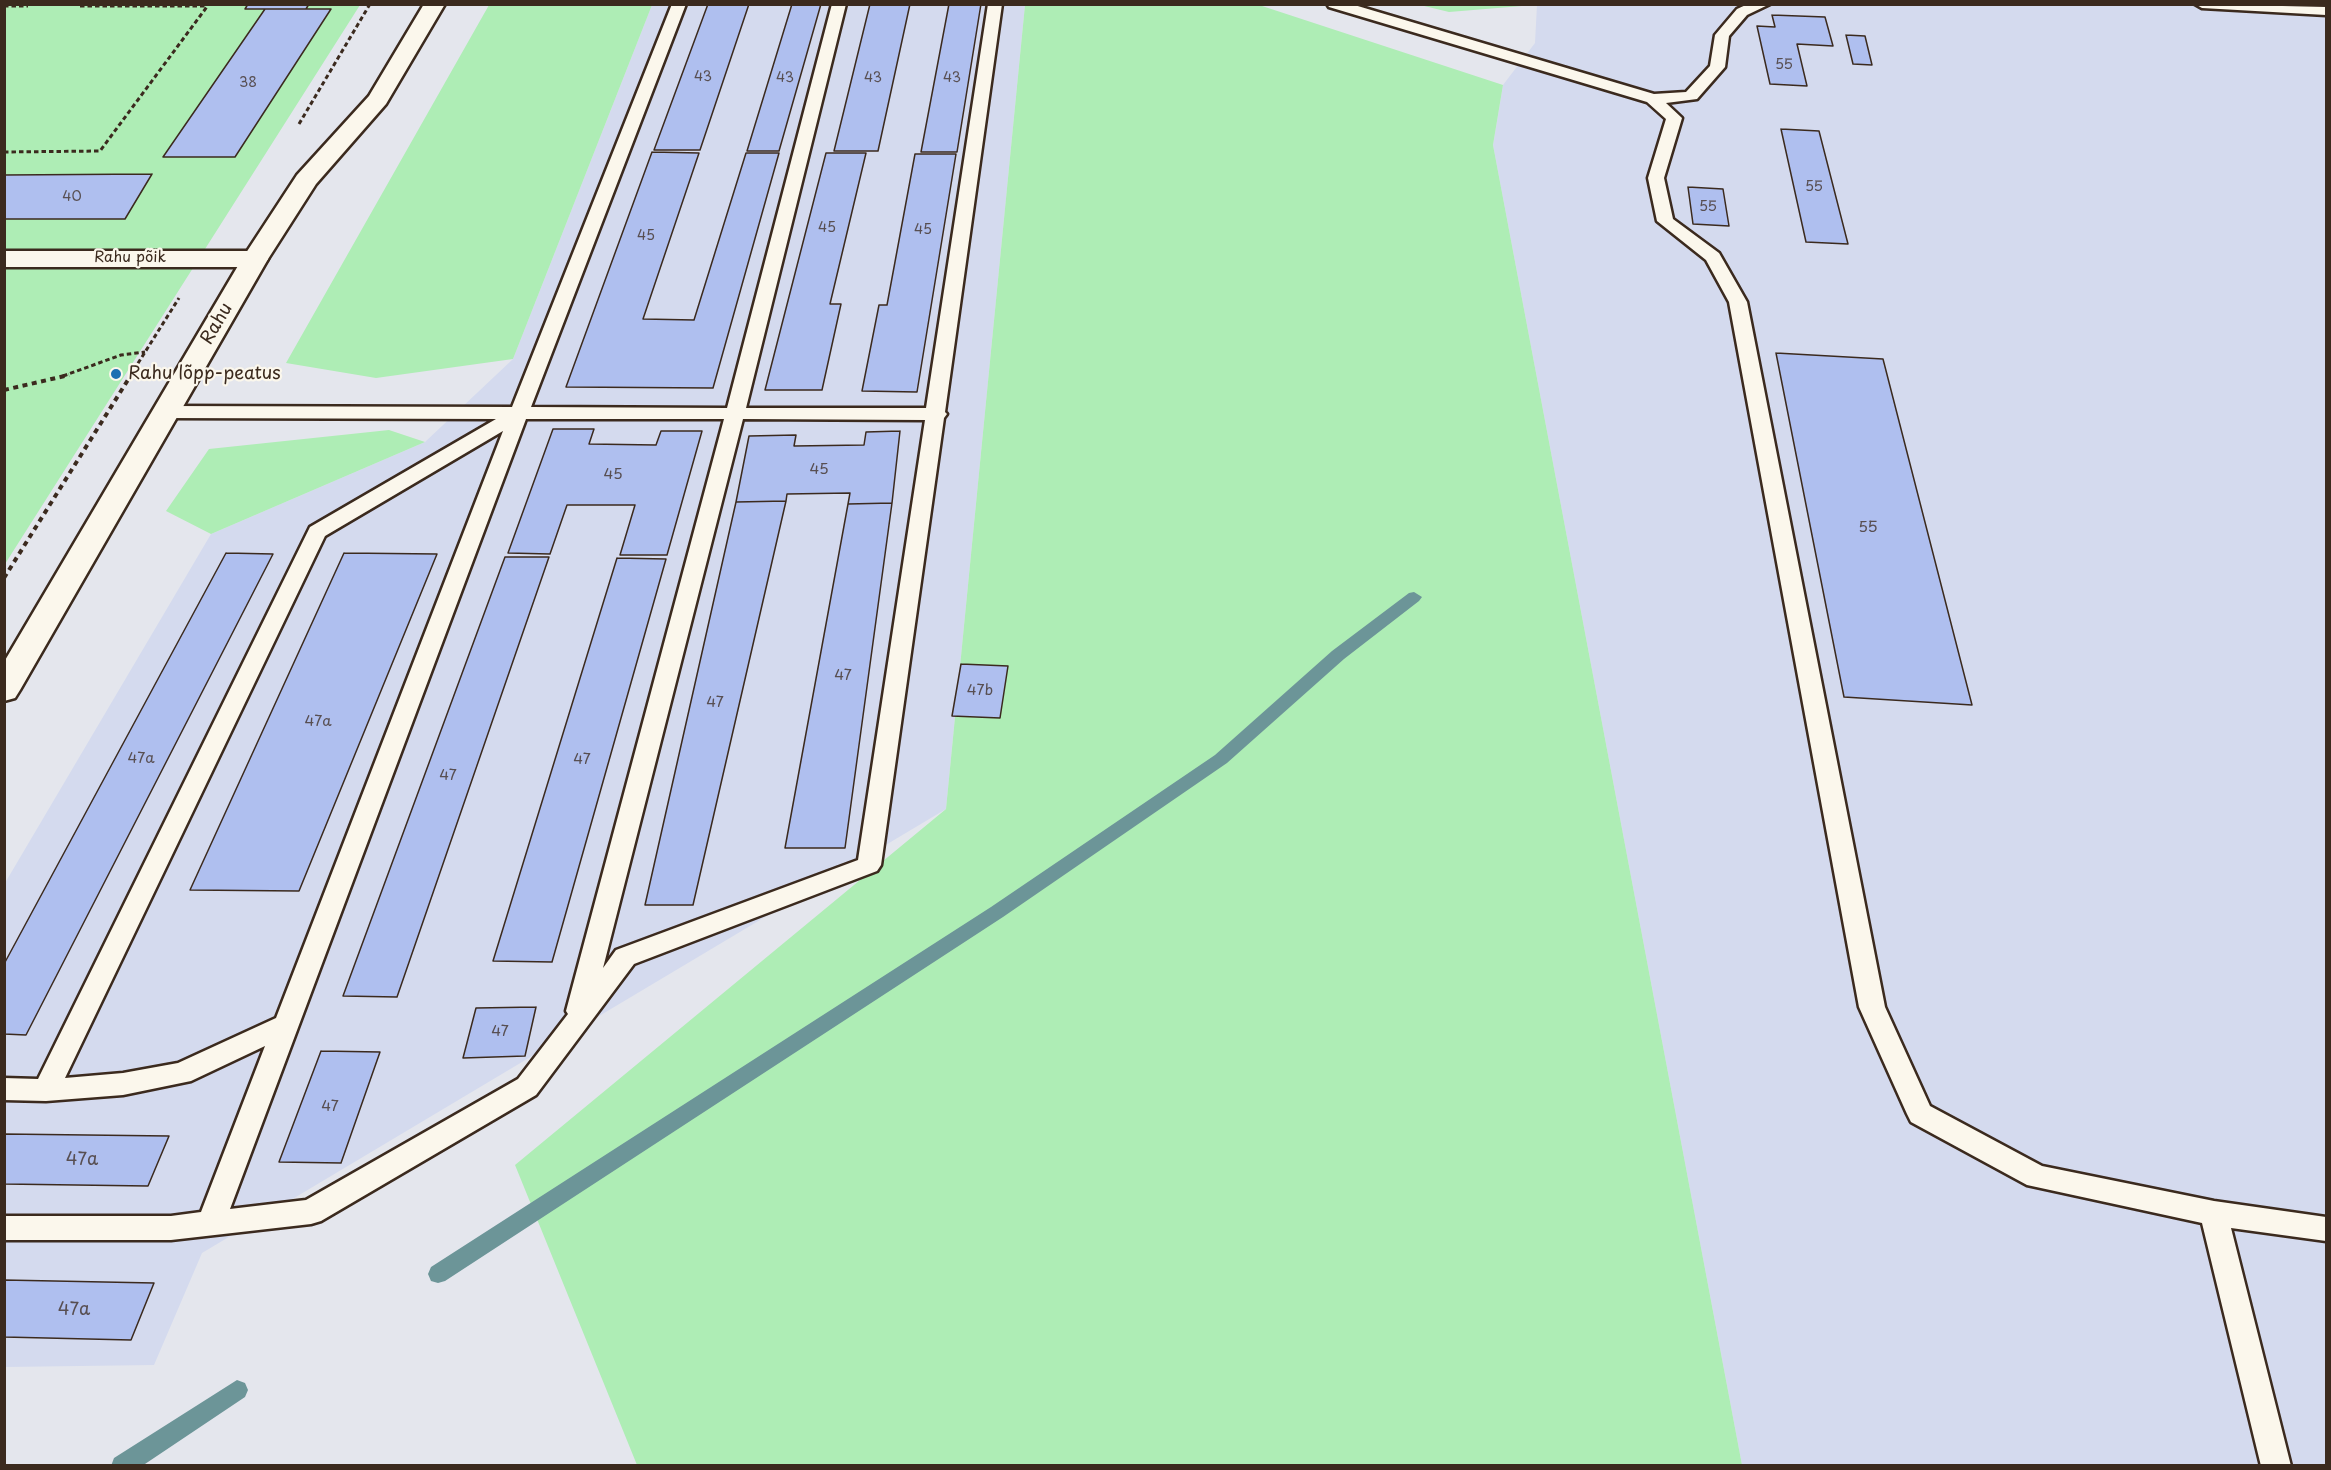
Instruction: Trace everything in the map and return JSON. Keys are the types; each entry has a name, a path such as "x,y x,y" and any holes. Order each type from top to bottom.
{"main road":[{"name":"Rahu","path":"4,690 255,259 306,180 378,99 435,4"},
{"name":"Rahu põik","path":"7,262 255,259"}],"lane":[{"path":"211,1224 519,413 679,4"},
{"path":"576,1022 735,414 839,4"},
{"path":"4,1228 171,1228 311,1212 527,1087 625,957 869,865 937,414 995,4"},
{"path":"1334,4 1653,99 1691,96 1717,67 1722,35 1742,12 1763,4"},
{"path":"2202,4 2326,11"},
{"path":"1653,99 1674,118 1656,178 1665,221 1713,257 1738,302 1872,1007 1920,1114 2037,1177 2214,1213 2326,1229"},
{"path":"166,412 937,414"},
{"path":"46,1090 318,532 519,413"},
{"path":"4,1089 46,1090 123,1084 182,1073 286,1025"},
{"path":"2214,1213 2276,1466"}],"path":[{"path":"81,6 208,5"},
{"path":"4,152 100,151 208,5"},
{"path":"4,6 28,6"},
{"path":"4,390 68,375 121,354 146,352"},
{"path":"4,395 15,388"}],"shaded area":[{"path":"652,5 1025,5 946,809 202,1253 154,1365 5,1367 5,883 211,534 425,442 513,359"},
{"path":"1537,5 2326,5 2326,1465 1742,1465 1493,145 1503,85 1535,43"}],"green space":[{"path":"5,5 360,5 5,564"},
{"path":"489,5 652,5 513,359 376,378 286,363"},
{"path":"1025,5 1259,5 1503,85 1493,145 1742,1465 637,1465 515,1165 946,809"},
{"path":"1420,5 1534,5 1449,12"},
{"path":"389,430 425,442 211,534 166,511 209,449"}],"building":[{"path":"248,4 309,4 306,9 245,9"},
{"path":"708,4 749,4 700,150 654,150"},
{"path":"792,4 821,4 779,151 747,151"},
{"path":"870,4 910,4 878,151 834,151"},
{"path":"949,4 981,4 957,152 921,152"},
{"path":"265,9 331,9 235,157 163,157"},
{"path":"1772,15 1825,17 1833,46 1797,44 1807,86 1770,84 1757,26 1775,27"},
{"path":"1846,35 1865,36 1872,65 1853,64"},
{"path":"1781,129 1819,131 1848,244 1806,242"},
{"path":"652,152 699,153 643,319 694,320 746,153 779,153 713,388 566,387"},
{"path":"826,153 866,153 830,304 841,304 822,390 765,390"},
{"path":"915,154 956,154 917,392 862,391 879,305 887,305"},
{"path":"152,174 125,219 4,219 4,175"},
{"path":"1688,187 1723,189 1729,226 1693,224"},
{"path":"1776,353 1883,359 1972,705 1844,697"},
{"path":"553,429 594,429 589,444 656,445 661,431 702,431 667,555 620,555 635,505 567,505 550,554 508,553"},
{"path":"900,431 892,503 848,504 850,493 787,494 786,501 736,502 749,436 796,435 794,446 864,445 866,432"},
{"path":"786,501 693,905 645,905 736,502"},
{"path":"892,503 845,848 785,848 848,504"},
{"path":"226,553 273,554 26,1035 4,1034 4,964"},
{"path":"344,553 437,554 299,891 190,890"},
{"path":"505,557 549,557 397,997 343,996"},
{"path":"617,558 666,559 552,962 493,961"},
{"path":"961,664 1008,666 1000,718 952,716"},
{"path":"536,1007 525,1056 463,1058 476,1008"},
{"path":"321,1051 380,1052 341,1163 279,1162"},
{"path":"4,1134 169,1136 148,1186 4,1184"},
{"path":"4,1280 154,1283 131,1340 4,1337"}],"waterway":[{"path":"438,1274 997,912 1221,759 1338,655 1414,597"},
{"path":"122,1466 237,1390"}],"place":[{"name":"Rahu lõpp-peatus","path":"116,374"}]}
